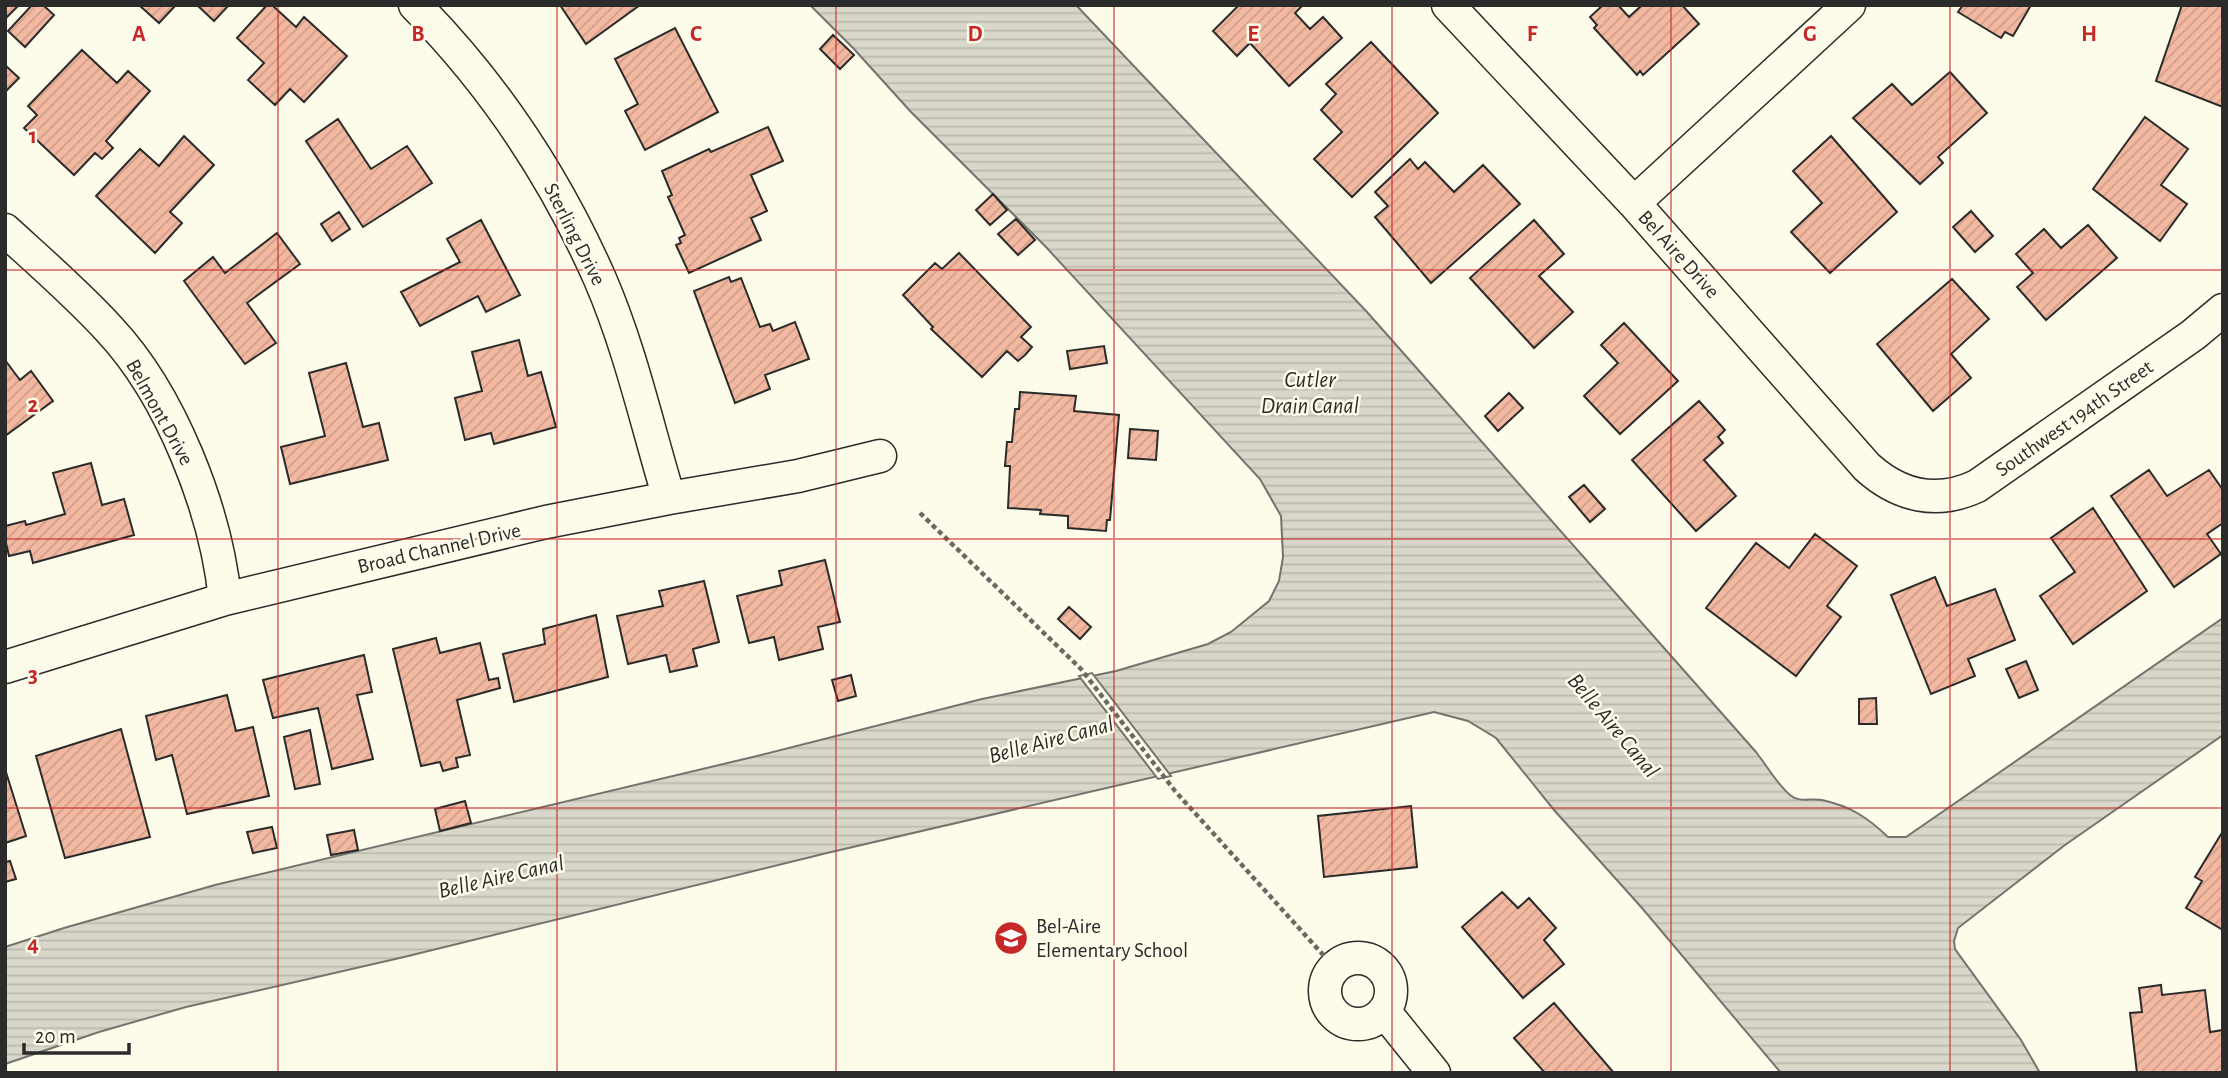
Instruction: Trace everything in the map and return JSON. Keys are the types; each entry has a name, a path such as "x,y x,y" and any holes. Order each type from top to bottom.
{"street":[{"name":"Sterling Drive","path":"415,5 479,76 505,110 574,227 600,279 613,314 669,498"},
{"name":"Bel Aire Drive","path":"1448,5 1634,203 1867,467 1893,486 1914,494"},
{"path":"1634,203 1849,5"},
{"name":"Belmont Drive","path":"5,230 111,330 144,372 200,486 221,564 225,599"},
{"name":"Southwest 194th Street","path":"1914,494 1945,496 1977,485 2193,335 2223,310"},
{"name":"Broad Channel Drive","path":"5,667 225,599 546,522 798,476 880,456"},
{"path":"1354,958 1376,963 1384,970 1391,991 1384,1012 1367,1023 1356,1024 1337,1016 1326,998 1329,977 1335,968 1354,958"},
{"path":"1384,1012 1434,1073"}],"path":[{"path":"920,513 1081,669 1175,791 1335,968"}],"water":[{"path":"810,5 1076,5 1367,312 1756,752 1781,786 1794,797 1801,800 1822,800 1850,809 1888,837 1906,837 2223,618 2223,735 2065,845 1958,928 1954,941 1955,949 2021,1040 2040,1073 1781,1073 1642,908 1554,810 1496,738 1468,721 1434,712 827,853 404,957 186,1007 99,1032 5,1064 5,947 215,885 757,756 982,699 1116,671 1208,644 1231,632 1269,601 1279,581 1283,557 1281,516 1260,479 1045,246 911,112"}],"pier":[{"path":"1092,673 1171,776 1158,779 1079,676"}],"building":[{"path":"5,5 19,5 5,19"},
{"path":"32,5 43,5 54,15 25,47 8,31"},
{"path":"139,5 176,5 159,23"},
{"path":"197,5 229,5 214,21"},
{"path":"267,5 272,5 296,27 304,17 347,56 304,102 290,89 275,105 248,80 264,63 237,38"},
{"path":"560,5 640,5 586,44"},
{"path":"1239,5 1303,5 1295,13 1310,29 1323,17 1342,38 1289,86 1250,43 1237,56 1213,31"},
{"path":"1603,5 1618,5 1629,17 1642,5 1682,5 1699,24 1643,75 1640,71 1637,75 1594,28 1597,25 1590,17"},
{"path":"1963,5 2031,5 2013,36 2005,32 2001,38 1958,12"},
{"path":"2182,5 2223,5 2223,107 2156,81"},
{"path":"675,28 718,112 645,150 625,111 638,104 615,59"},
{"path":"833,35 854,55 840,69 820,49"},
{"path":"1371,42 1438,113 1352,197 1314,159 1342,132 1321,110 1336,94 1326,84"},
{"path":"82,50 117,83 128,71 150,91 106,141 113,148 102,159 95,153 74,175 24,128 37,115 28,106"},
{"path":"5,65 19,78 5,92"},
{"path":"1950,72 1987,113 1938,157 1943,163 1920,184 1853,118 1892,84 1912,105"},
{"path":"2145,117 2188,149 2161,185 2187,204 2160,241 2093,189"},
{"path":"338,119 371,169 407,146 432,183 363,227 306,141"},
{"path":"768,127 783,161 751,175 767,211 751,218 761,240 689,273 676,245 681,243 679,238 685,235 668,197 672,195 662,171 709,149 711,152"},
{"path":"184,136 214,165 170,212 182,223 155,253 96,196 140,149 159,166"},
{"path":"1831,136 1897,212 1830,273 1791,232 1822,203 1793,171"},
{"path":"1410,159 1418,169 1425,162 1454,192 1483,165 1520,204 1431,283 1375,217 1388,206 1375,192"},
{"path":"993,194 1007,210 990,225 976,210"},
{"path":"1971,211 1993,236 1975,252 1953,227"},
{"path":"339,212 350,229 332,241 321,224"},
{"path":"1016,219 1035,240 1018,255 998,234"},
{"path":"481,220 520,295 486,312 478,296 420,326 401,292 460,262 447,239"},
{"path":"1534,220 1564,254 1539,276 1573,312 1534,348 1470,278"},
{"path":"2088,225 2117,258 2046,320 2017,287 2033,273 2016,254 2044,229 2061,248"},
{"path":"277,233 300,264 247,303 276,343 245,364 184,281 213,257 225,273"},
{"path":"959,253 1031,327 1021,337 1032,347 1025,355 1018,361 1007,351 982,377 931,329 933,327 903,295 935,263 942,269"},
{"path":"729,277 731,282 741,278 760,327 770,324 773,331 795,322 809,359 765,375 770,389 735,403 694,291"},
{"path":"1952,279 1989,319 1951,354 1971,378 1933,411 1877,344"},
{"path":"1624,323 1678,381 1620,434 1584,396 1618,363 1601,345"},
{"path":"519,340 528,376 541,372 556,427 494,444 491,433 465,440 455,398 482,391 472,352"},
{"path":"1104,346 1107,363 1070,369 1067,351"},
{"path":"5,360 20,380 31,371 53,401 5,436"},
{"path":"346,363 363,427 379,423 388,460 290,484 281,447 325,436 309,373"},
{"path":"1020,392 1076,396 1074,411 1119,415 1110,520 1107,520 1106,531 1068,528 1068,516 1040,514 1041,510 1008,508 1010,466 1005,466 1007,442 1012,442 1015,409 1019,409"},
{"path":"1509,393 1523,408 1498,431 1485,416"},
{"path":"1699,401 1725,430 1718,437 1723,443 1704,460 1736,496 1696,531 1632,460"},
{"path":"1130,429 1158,431 1156,460 1128,458"},
{"path":"91,463 102,505 124,499 134,535 33,563 30,551 9,556 5,526 25,521 26,525 65,514 53,473"},
{"path":"2149,470 2167,496 2209,470 2223,490 2223,523 2207,534 2221,554 2174,587 2111,496"},
{"path":"1584,485 1605,509 1590,522 1569,497"},
{"path":"2093,508 2147,591 2073,644 2040,596 2075,572 2051,538"},
{"path":"1815,534 1857,566 1827,606 1841,617 1796,676 1706,608 1756,543 1789,568"},
{"path":"825,560 840,622 818,627 823,649 779,660 774,637 749,643 737,596 782,585 779,571"},
{"path":"1935,577 1947,606 1995,589 2015,640 1968,659 1975,676 1931,694 1891,595"},
{"path":"704,581 719,642 693,649 697,666 670,672 666,655 628,664 617,616 663,606 659,591"},
{"path":"1069,607 1091,627 1080,639 1058,619"},
{"path":"596,615 608,677 514,702 503,654 545,644 543,629"},
{"path":"436,638 440,653 480,643 489,680 498,678 500,688 457,700 470,755 456,758 458,767 443,771 440,762 421,766 393,649"},
{"path":"364,655 372,692 357,695 373,759 332,769 318,708 273,718 263,680"},
{"path":"2026,661 2038,690 2019,698 2006,669"},
{"path":"851,675 856,696 838,701 832,680"},
{"path":"227,695 236,731 253,727 269,796 187,814 172,755 156,760 146,716"},
{"path":"1876,698 1877,724 1859,724 1859,699"},
{"path":"121,729 150,837 65,858 36,756"},
{"path":"310,730 320,784 295,789 284,737"},
{"path":"5,769 26,836 5,843"},
{"path":"465,801 471,823 440,831 435,809"},
{"path":"1411,806 1417,867 1324,877 1318,816"},
{"path":"272,827 277,848 253,853 247,832"},
{"path":"354,830 358,850 331,855 327,835"},
{"path":"2223,831 2223,930 2186,908 2202,881 2195,877"},
{"path":"10,861 16,879 5,882 5,862"},
{"path":"1502,892 1518,908 1529,898 1556,928 1544,940 1564,964 1523,998 1462,927"},
{"path":"2161,985 2162,995 2205,990 2210,1032 2223,1030 2223,1073 2137,1073 2130,1013 2142,1012 2139,988"},
{"path":"1554,1003 1614,1073 1545,1073 1514,1038"}],"place":[{"name":"Bel-Aire Elementary School","path":"1011,938"}],"water label":[{"name":"Cutler Drain Canal","path":"1310,392"},
{"name":"Belle Aire Canal","path":"1614,725"},
{"name":"Belle Aire Canal","path":"1051,739"},
{"name":"Belle Aire Canal","path":"501,876"}]}
